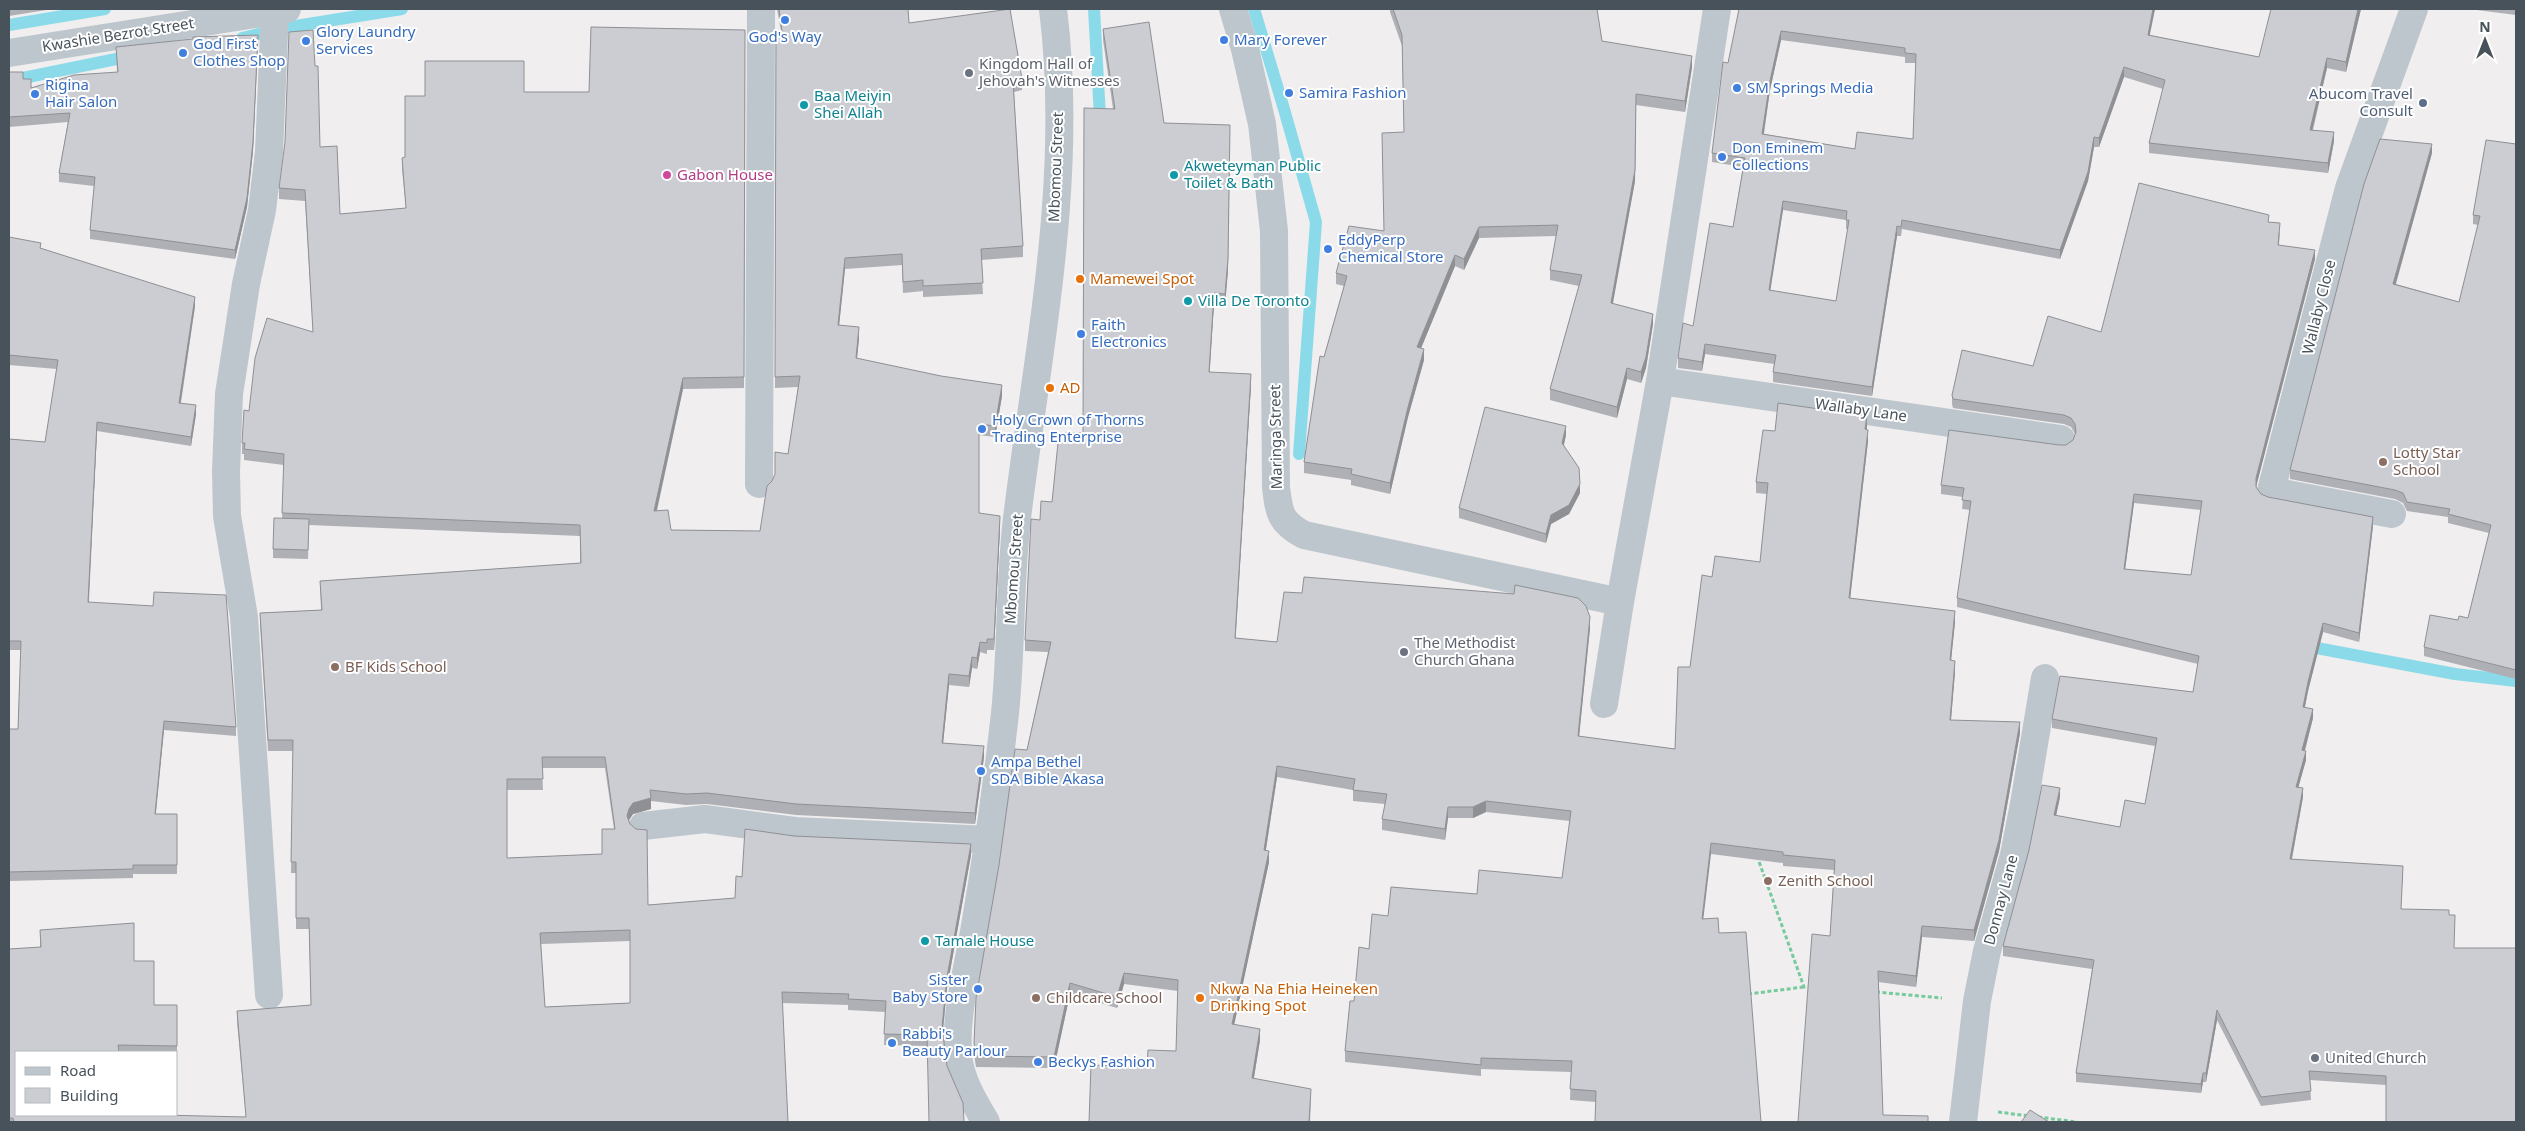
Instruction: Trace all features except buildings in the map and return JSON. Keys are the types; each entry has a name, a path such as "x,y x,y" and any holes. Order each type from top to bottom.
{"street":[{"path":"759,484 761,9"},
{"name":"Mbomou Street","path":"986,1122 964,1087 958,1055 959,1022 990,840 1005,712 1017,514 1052,272 1058,112 1057,38 1053,9"},
{"name":"Maringa Street","path":"1233,9 1245,49 1262,124 1274,231 1276,487 1278,512 1288,527 1304,535 1620,602"},
{"path":"1604,704 1620,602 1660,382 1717,9"},
{"name":"Wallaby Close","path":"2392,514 2271,491 2349,188 2414,9"},
{"path":"268,995 244,617 227,516 226,471 229,394 246,284 262,210 281,10"},
{"name":"Kwashie Bezrot Street","path":"9,53 281,10"},
{"name":"Wallaby Lane","path":"1660,382 2062,440"},
{"name":"Donnay Lane","path":"1964,1115 1977,1001 1987,951 2014,854 2045,678"},
{"path":"643,826 705,820 795,831 990,840"}],"path":[{"path":"1755,853 1804,987"},
{"path":"1747,994 1814,987"},
{"path":"1872,992 1977,1001"},
{"path":"1964,1115 2077,1122"}],"waterway":[{"path":"9,25 105,9"},
{"path":"242,38 283,28 402,9"},
{"path":"1094,9 1100,117"},
{"path":"1254,9 1316,222 1299,454"},
{"path":"9,79 23,78 131,56"},
{"path":"2306,646 2455,674 2516,681"}],"place":[{"name":"God's Way","path":"785,20"},
{"name":"Mary Forever","path":"1224,40"},
{"name":"Glory Laundry Services","path":"306,41"},
{"name":"God First Clothes Shop","path":"183,53"},
{"name":"Kingdom Hall of Jehovah's Witnesses","path":"969,73"},
{"name":"SM Springs Media","path":"1737,88"},
{"name":"Samira Fashion","path":"1289,93"},
{"name":"Rigina Hair Salon","path":"35,94"},
{"name":"Abucom Travel Consult","path":"2423,103"},
{"name":"Baa Meiyin Shei Allah","path":"804,105"},
{"name":"Don Eminem Collections","path":"1722,157"},
{"name":"Gabon House","path":"667,175"},
{"name":"Akweteyman Public Toilet & Bath","path":"1174,175"},
{"name":"EddyPerp Chemical Store","path":"1328,249"},
{"name":"Mamewei Spot","path":"1080,279"},
{"name":"Villa De Toronto","path":"1188,301"},
{"name":"Faith Electronics","path":"1081,334"},
{"name":"AD","path":"1050,388"},
{"name":"Holy Crown of Thorns Trading Enterprise","path":"982,429"},
{"name":"Lotty Star School","path":"2383,462"},
{"name":"The Methodist Church Ghana","path":"1404,652"},
{"name":"BF Kids School","path":"335,667"},
{"name":"Ampa Bethel SDA Bible Akasa","path":"981,771"},
{"name":"Zenith School","path":"1768,881"},
{"name":"Tamale House","path":"925,941"},
{"name":"Sister Baby Store","path":"978,989"},
{"name":"Childcare School","path":"1036,998"},
{"name":"Nkwa Na Ehia Heineken Drinking Spot","path":"1200,998"},
{"name":"Rabbi's Beauty Parlour","path":"892,1043"},
{"name":"United Church","path":"2315,1058"},
{"name":"Beckys Fashion","path":"1038,1062"}]}
